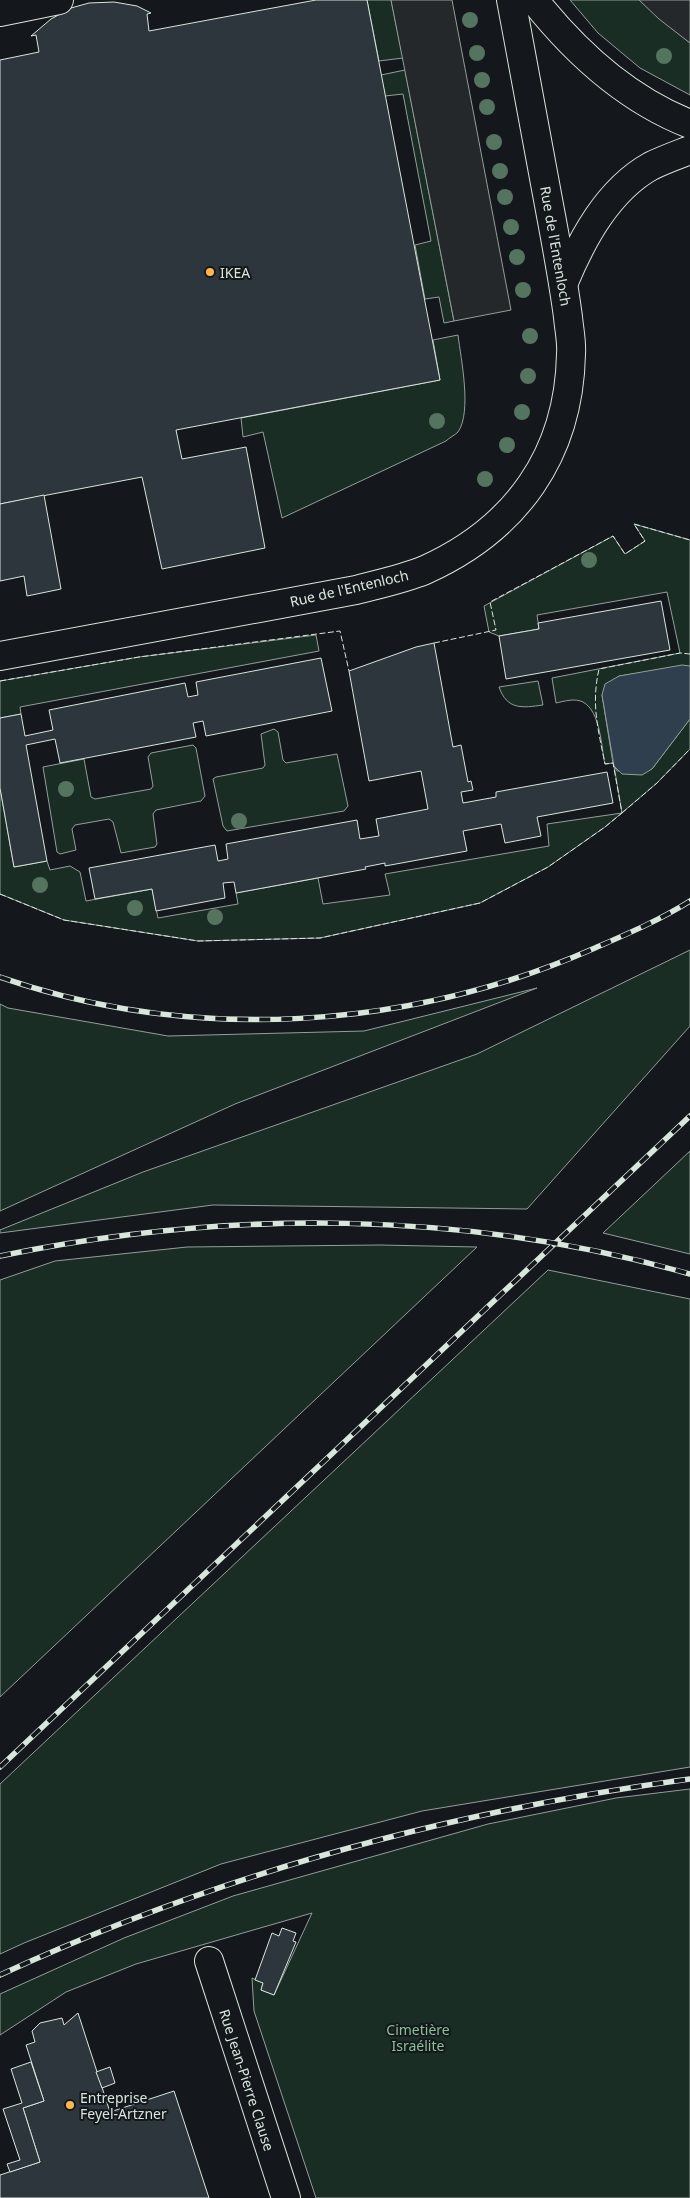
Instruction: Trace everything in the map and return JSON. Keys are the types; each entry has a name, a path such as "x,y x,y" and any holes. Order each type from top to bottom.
{"street":[{"path":"0,12 59,0"},
{"name":"Rue de l'Entenloch","path":"0,656 356,590 398,580 451,557 503,518 527,492 552,450 562,425 569,390 572,352 564,282 511,0"},
{"path":"534,0 567,39 610,78 636,96 690,124"},
{"path":"564,282 583,242 598,217 615,197 650,167 690,150"},
{"name":"Rue Jean-Pierre Clause","path":"209,1961 286,2198"}],"green space":[{"path":"367,0 391,0 403,58 379,61"},
{"path":"570,0 639,0 690,43 690,95 640,68 598,33"},
{"path":"405,70 454,321 444,323 439,297 425,299 415,245 431,241 403,94 385,96 381,75"},
{"path":"458,335 465,399 462,423 458,432 446,441 282,518 263,432 243,437 241,418 440,380 433,340"},
{"path":"634,524 690,540 690,666 619,676 602,695 613,763 605,764 597,722 589,707 577,700 556,703 552,678 680,653 667,592 537,615 539,629 499,636 489,632 484,606 613,536 625,554 645,541"},
{"path":"316,635 319,651 20,707 21,714 0,718 0,681 139,657"},
{"path":"538,681 543,705 522,707 511,704 506,700 499,687"},
{"path":"690,719 690,749 657,783 622,813 614,766 617,771 652,769"},
{"path":"274,729 278,732 283,760 286,763 337,754 348,806 344,811 227,831 223,826 213,779 263,768 265,765 261,734"},
{"path":"193,745 196,748 205,796 201,801 156,810 153,814 157,844 155,847 121,853 113,822 109,819 75,825 72,829 76,850 60,854 57,852 43,767 84,759 91,797 95,799 151,789 153,786 148,757 151,753"},
{"path":"0,788 14,867 47,861 50,870 70,866 80,872 86,901 152,889 158,918 238,904 236,893 318,878 323,904 390,895 385,874 549,846 547,824 621,813 605,827 548,867 480,903 320,938 198,941 64,920 0,894"},
{"path":"690,950 690,1026 527,1209 213,1205 0,1233 0,1230 143,1172 477,1054"},
{"path":"537,988 235,1104 0,1211 0,1004 8,1008 168,1036 364,1031"},
{"path":"690,1151 690,1254 603,1233"},
{"path":"380,1245 477,1247 0,1697 0,1280 55,1261 187,1247"},
{"path":"548,1270 690,1299 690,1767 422,1811 221,1864 0,1954 0,1784"},
{"name":"Cimetière Israélite","path":"690,1789 690,2198 316,2198 254,2011 252,1978 263,1983 261,1990 274,1995 312,1913 136,1964 66,1992 0,2035 0,1994 124,1938 233,1896 488,1824 616,1798"}],"shaded area":[{"path":"391,0 452,0 511,310 454,321"},
{"path":"639,0 690,0 690,43 659,19"}],"water":[{"path":"682,665 690,666 690,719 652,769 642,775 622,774 614,766 602,695 605,684 619,676"}],"building":[{"name":"IKEA","path":"316,0 367,0 440,380 176,430 182,459 246,447 265,548 162,569 142,477 0,504 0,60 39,52 36,35 31,36 51,19 71,8 89,3 114,2 137,6 151,13 147,14 149,31"},
{"path":"44,495 61,589 27,596 24,576 0,581 0,504"},
{"path":"661,601 670,650 506,679 499,636 539,629 538,623"},
{"path":"434,643 453,747 461,745 468,782 471,781 473,790 461,792 463,803 496,797 496,792 607,772 613,803 537,817 541,836 505,843 501,824 463,831 467,851 385,866 385,863 365,867 366,869 236,893 234,882 223,883 225,898 156,911 152,889 95,899 89,868 215,845 218,861 228,859 226,844 357,820 360,839 379,836 376,819 428,809 421,771 369,781 349,671 416,647"},
{"path":"321,658 332,711 206,736 203,721 193,723 196,737 60,763 55,739 26,745 47,861 14,867 0,788 0,718 21,714 25,736 53,730 49,710 185,683 188,697 198,695 196,682"},
{"path":"282,1928 296,1933 293,1941 296,1942 274,1995 261,1990 263,1983 255,1980 272,1933 279,1936"},
{"name":"Entreprise Feyel-Artzner","path":"78,2013 110,2112 174,2091 209,2198 0,2198 0,2175 40,2162 23,2108 44,2101 26,2045 35,2042 32,2031 40,2023 62,2018 64,2025"},
{"path":"31,2062 44,2101 23,2108 40,2162 10,2172 7,2164 20,2160 3,2109 22,2103 11,2069"},
{"path":"110,2067 115,2083 102,2088 96,2072"}],"railway":[{"path":"0,977 74,998 149,1012 224,1019 300,1018 376,1011 450,997 524,976 595,948 655,921 690,901"},
{"path":"0,1767 690,1116"},
{"path":"0,1256 86,1241 173,1230 260,1224 346,1223 433,1228 519,1238 605,1253 690,1274"},
{"path":"0,1975 83,1939 167,1906 252,1877 338,1851 425,1828 513,1809 601,1792 690,1779"}],"fence":[{"path":"434,643 496,630 490,602 613,536 625,554 645,541 634,524 690,540"},
{"path":"0,681 139,657 340,631 349,671"},
{"path":"0,894 64,920 198,941 320,938 480,903 548,867 622,813 613,763 605,764 598,728 596,694 599,669 680,653 690,654"},
{"path":"622,813 657,783 690,749"}],"place":[{"name":"IKEA","path":"210,272"},
{"name":"Entreprise Feyel-Artzner","path":"70,2105"}]}
